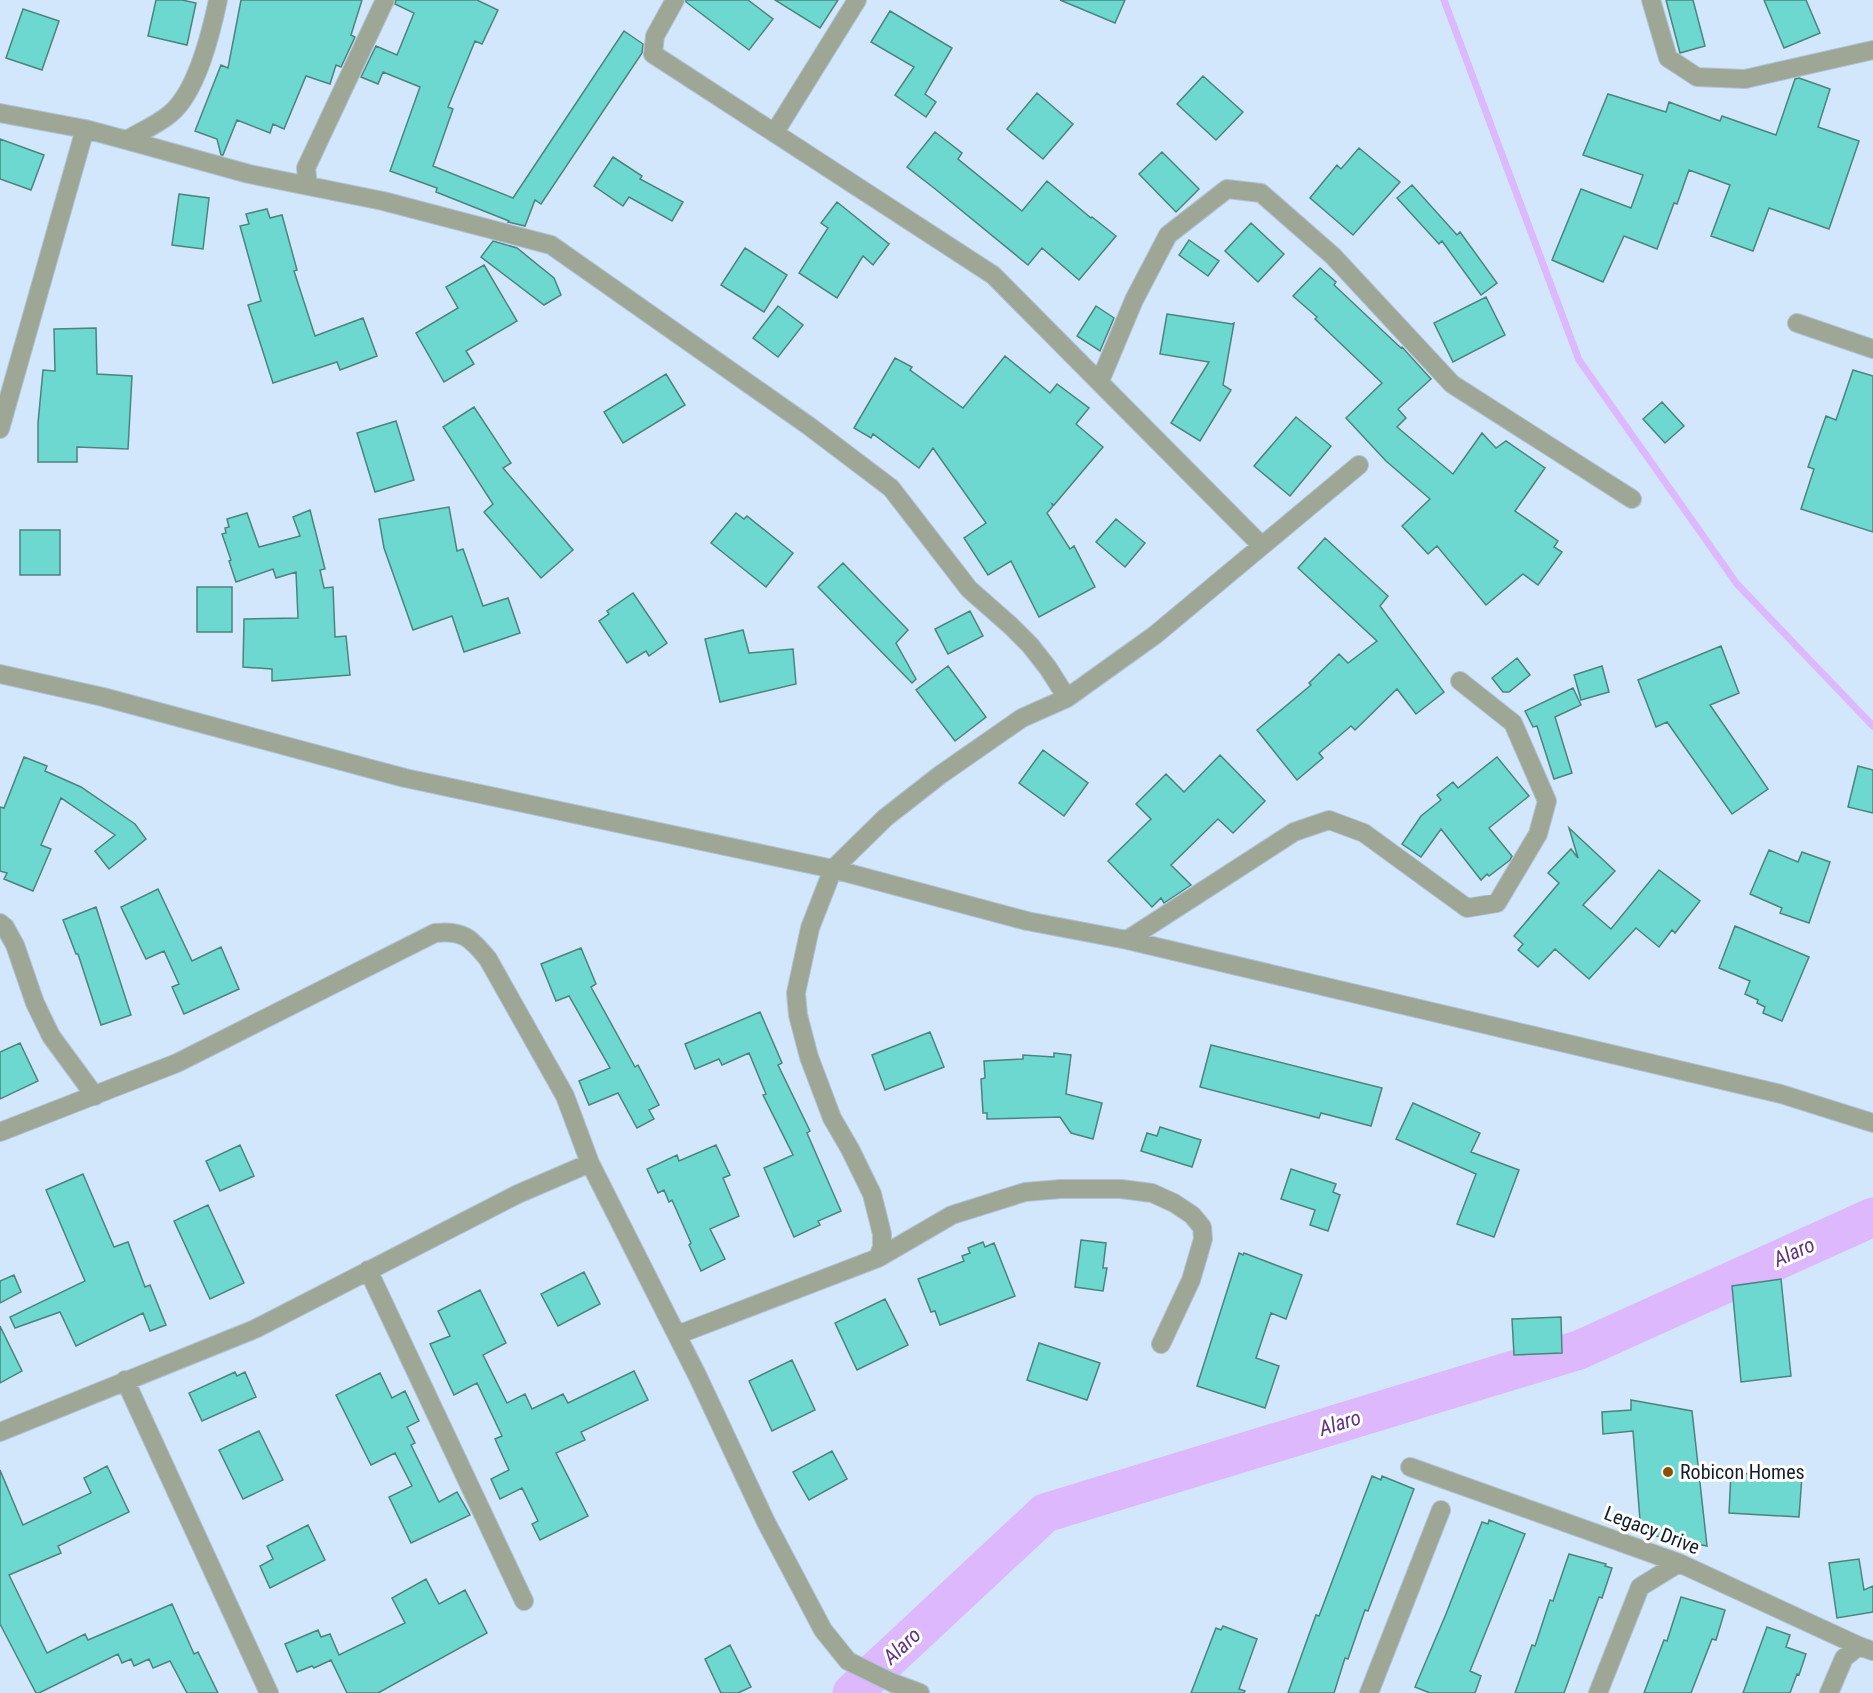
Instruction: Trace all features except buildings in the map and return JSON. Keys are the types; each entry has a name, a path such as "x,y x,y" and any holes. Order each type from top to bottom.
{"street":[{"path":"126,140 170,114 191,86 211,35 218,0"},
{"path":"308,185 306,168 385,0"},
{"path":"675,0 654,36 653,54 993,275 1262,546"},
{"path":"775,132 856,0"},
{"path":"1651,0 1668,58 1697,77 1745,79 1873,50"},
{"path":"0,113 85,129 249,174 383,201 551,245 800,419 891,488 969,589 1030,645 1067,698"},
{"path":"0,429 85,129"},
{"path":"1100,381 1134,300 1167,235 1227,189 1261,193 1333,256 1452,384 1632,499"},
{"path":"1797,323 1873,349"},
{"path":"878,1258 882,1247 882,1234 872,1194 832,1118 809,1056 798,1015 796,993 810,928 833,868 885,818 940,776 1022,718 1067,698 1155,635 1359,465"},
{"path":"0,674 103,697 405,778 833,868 1027,921 1127,940 1781,1094 1873,1123"},
{"path":"1127,940 1294,832 1329,820 1364,833 1467,908 1497,903 1538,834 1547,801 1513,723 1460,681"},
{"path":"0,923 5,927 15,945 35,1003 51,1036 95,1096"},
{"path":"0,1132 177,1064 435,933 449,932 472,940 488,959 565,1096 590,1163 677,1335 766,1522 824,1630 849,1661 893,1683 920,1693"},
{"path":"0,1432 255,1329 518,1194 590,1163"},
{"path":"677,1335 878,1258 951,1215 1025,1192 1061,1189 1121,1189 1152,1193 1174,1203 1192,1215 1202,1227 1203,1239 1191,1280 1161,1344"},
{"path":"368,1270 524,1601"},
{"path":"125,1380 269,1693"},
{"name":"Legacy Drive","path":"1410,1467 1679,1563 1866,1648"},
{"path":"1369,1693 1441,1510"},
{"path":"1598,1693 1640,1587 1679,1563"},
{"path":"1829,1693 1844,1658 1866,1648"}],"waterway":[{"path":"1444,0 1579,360 1737,584 1873,726"},
{"name":"Alaro","path":"852,1693 1045,1513 1579,1350 1873,1217"}],"place":[{"name":"Robicon Homes","path":"1668,1472"}]}
